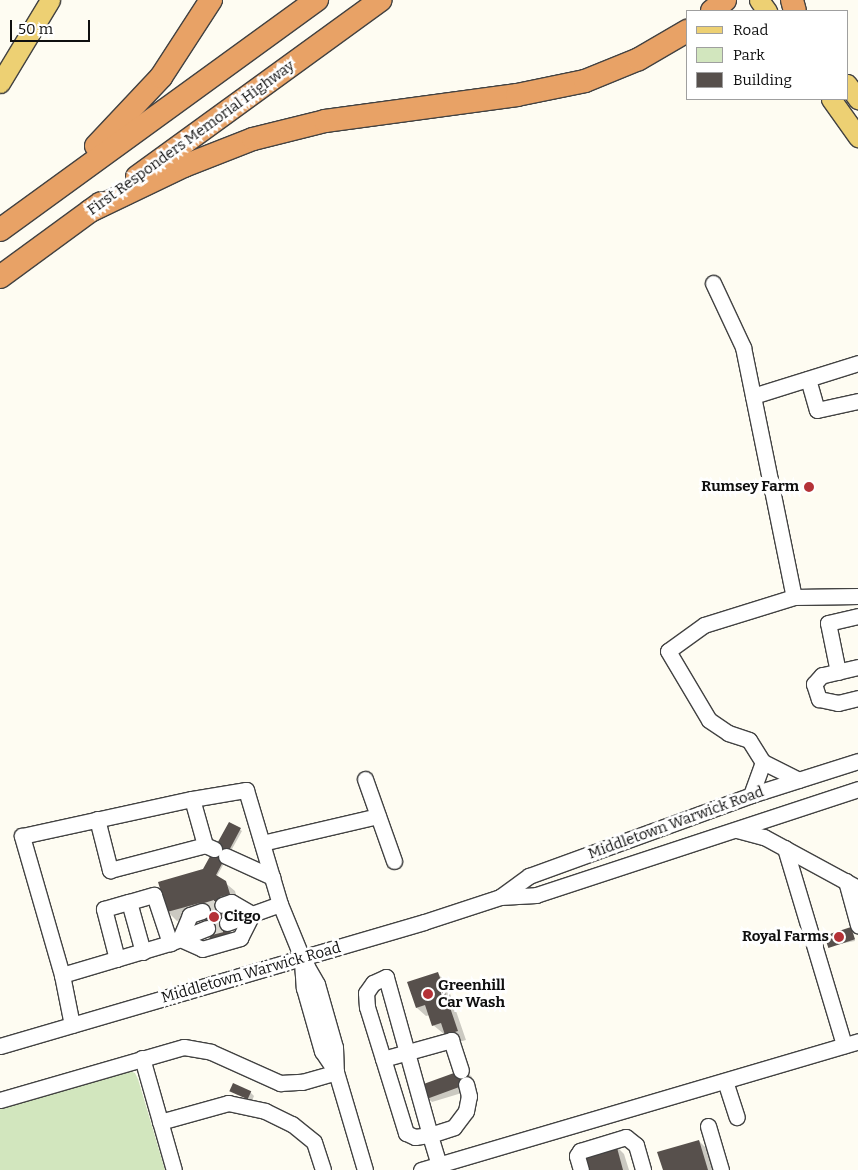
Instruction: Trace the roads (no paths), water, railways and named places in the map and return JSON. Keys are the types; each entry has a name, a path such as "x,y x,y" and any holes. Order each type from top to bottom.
{"highway":[{"path":"48,195 161,77 211,0"},
{"path":"0,230 317,0"},
{"name":"First Responders Memorial Highway","path":"0,277 381,0"},
{"path":"713,10 725,0"},
{"path":"90,211 184,166 253,139 325,121 517,95 585,81 639,59 686,31"}],"main road":[{"path":"0,83 50,0"},
{"path":"784,0 793,10"},
{"path":"848,85 858,99"},
{"path":"832,100 858,137"}],"street":[{"path":"713,282 743,347 794,597"},
{"path":"753,396 858,363"},
{"path":"808,379 817,410 858,401"},
{"path":"799,780 763,762 749,740 728,733 709,720 668,651 704,625 794,597 858,596"},
{"path":"838,672 828,622 858,616"},
{"path":"858,667 822,675 814,684 819,699 838,703 858,698"},
{"name":"Middletown Warwick Road","path":"500,896 530,876 751,795 858,761"},
{"path":"751,795 763,762"},
{"path":"365,780 394,862"},
{"path":"72,1025 62,975 22,836 192,799 246,790 280,904 302,958 304,988 322,1051 336,1072 365,1170"},
{"name":"Middletown Warwick Road","path":"0,1046 302,958 500,896 536,895 733,829 858,790"},
{"path":"192,799 215,850"},
{"path":"262,843 378,816"},
{"path":"97,819 110,870 215,850 272,877"},
{"path":"733,829 755,833 852,884 858,925"},
{"path":"421,1170 439,1165 468,1163 851,1043 785,848"},
{"path":"117,959 104,909 154,895 175,941 202,950 240,938 252,914"},
{"path":"129,902 143,952"},
{"path":"222,904 231,902 252,914"},
{"path":"227,923 280,904"},
{"path":"175,941 190,915 202,911"},
{"path":"62,975 143,952 207,928"},
{"path":"383,1059 407,1051 451,1040 469,1096 466,1111 454,1127 430,1135 415,1137 406,1133 383,1059 366,993 373,983 386,977 407,1051 430,1135 439,1165"},
{"path":"0,1100 174,1048 193,1047 280,1083 302,1082 336,1072"},
{"path":"142,1058 174,1170"},
{"path":"725,1081 737,1117"},
{"path":"160,1122 228,1103 265,1111 292,1124 314,1142 324,1170"},
{"path":"708,1126 721,1170"},
{"path":"581,1170 577,1156 580,1151 626,1136 636,1145 643,1170"}],"tunnel":[{"path":"202,911 222,905"},
{"path":"207,928 227,923"}],"place":[{"name":"Rumsey Farm","path":"809,487"},
{"name":"Citgo","path":"214,917"},
{"name":"Royal Farms","path":"839,937"},
{"name":"Greenhill Car Wash","path":"428,994"}]}
